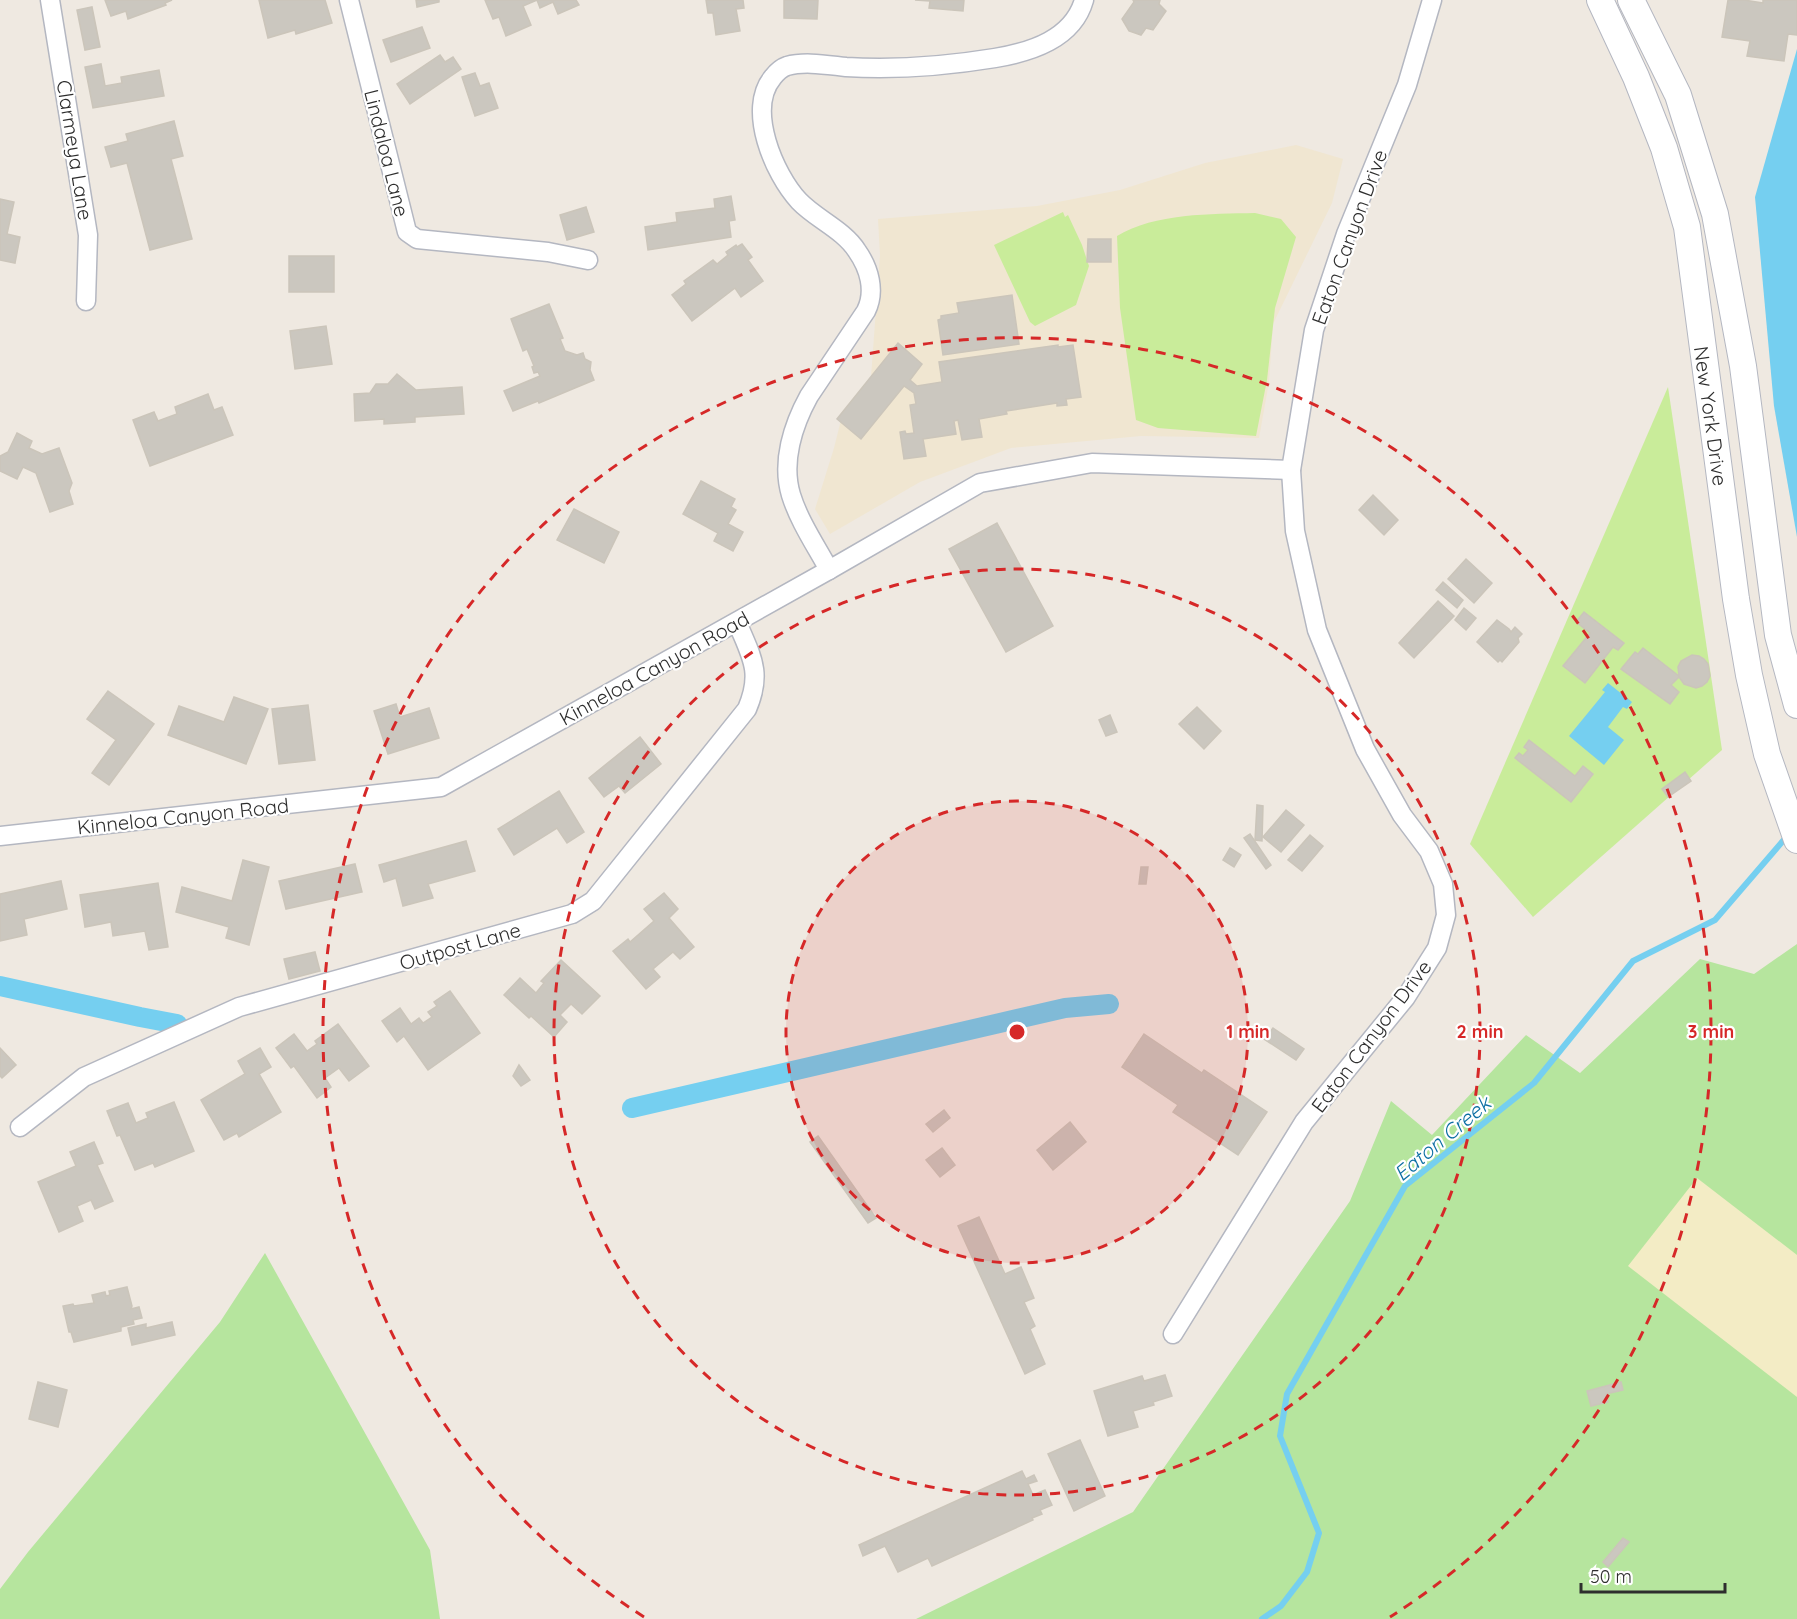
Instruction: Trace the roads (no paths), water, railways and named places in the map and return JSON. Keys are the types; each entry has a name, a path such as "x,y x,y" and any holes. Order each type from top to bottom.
{"main road":[{"name":"New York Drive","path":"1600,0 1636,77 1664,148 1686,227 1736,599 1749,675 1767,754 1797,840"},
{"name":"New York Drive","path":"1631,0 1678,95 1715,214 1743,366 1778,635 1796,703"}],"street":[{"name":"Clarmeya Lane","path":"50,0 88,235 86,301"},
{"name":"Lindaloa Lane","path":"349,0 407,232 417,239 548,252 588,260"},
{"path":"829,570 792,497 788,471 789,455 801,411 866,311 871,295 871,285 863,260 856,248 800,202 790,189 771,153 762,120 761,103 768,82 777,72 797,64 851,67 926,66 1020,53 1062,35 1079,14 1084,0"},
{"name":"Eaton Canyon Drive","path":"1173,1334 1305,1122 1406,997 1437,948 1446,915 1443,884 1429,851 1402,815 1365,749 1317,630 1295,531 1291,470 1314,330 1346,234 1407,85 1432,0"},
{"name":"Kinneloa Canyon Road","path":"0,836 441,787 980,483 1092,463 1291,470"},
{"name":"Outpost Lane","path":"20,1127 84,1077 239,1007 572,914 593,901 747,709 755,681 754,664 737,621"}],"water":[{"path":"1797,49 1797,537 1774,406 1755,197"},
{"path":"1608,683 1632,702 1627,709 1623,707 1608,727 1624,740 1604,765 1569,736 1605,692 1602,690"}],"waterway":[{"name":"Eaton Creek","path":"1262,1619 1281,1606 1307,1572 1319,1533 1280,1436 1287,1394 1405,1186 1534,1083 1633,961 1715,920 1788,835"},
{"path":"0,986 177,1024"},
{"path":"632,1108 1065,1008 1109,1004"}]}
